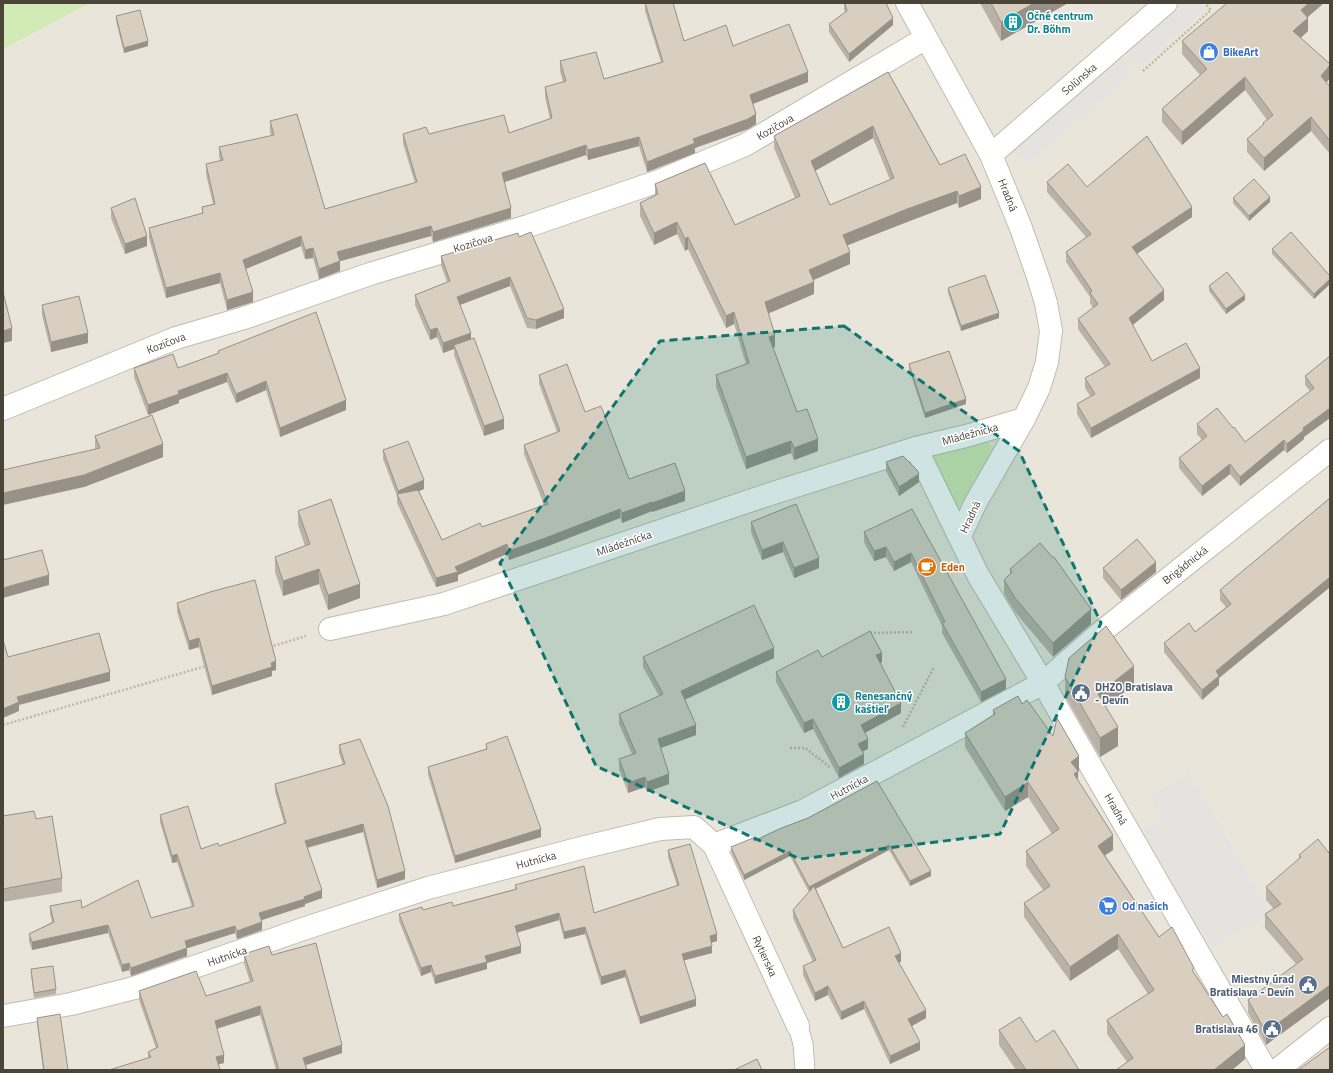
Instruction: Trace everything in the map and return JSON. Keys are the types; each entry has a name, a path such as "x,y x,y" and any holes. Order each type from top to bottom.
{"street":[{"name":"Hradná","path":"906,3 992,154 1021,228 1039,280 1046,303 1051,331 1046,362 1039,388 1024,420 976,502 960,536 978,575 1043,683 1266,1070"},
{"name":"Solúnska","path":"992,154 1166,3"},
{"name":"Kozičova","path":"3,409 176,338 244,318 370,274 528,226 659,182 745,144 926,38"},
{"name":"Mládežnícka","path":"330,629 444,604 767,495 916,448 1024,420"},
{"path":"916,448 960,536"},
{"name":"Brigádnická","path":"1043,683 1100,633 1330,450"},
{"name":"Hutnícka","path":"3,1016 71,1004 134,988 296,931 428,888 570,850 660,829 694,827 714,846 802,811 1043,683"},
{"name":"Rytierska","path":"714,846 798,1026 803,1044 805,1070"},
{"path":"1277,1070 1330,1028"}],"path":[{"path":"1142,71 1211,10 1205,3"},
{"path":"269,647 330,629"},
{"path":"870,633 914,632"},
{"path":"3,726 208,665"},
{"path":"902,731 934,667"},
{"path":"790,748 805,748 833,769"}],"highlighted area":[{"path":"844,326 1019,451 1101,623 1000,834 800,859 596,766 500,563 660,341"}],"shaded area":[{"path":"90,3 1330,3 1330,1070 3,1070 3,49"},
{"path":"1183,3 1197,3 1204,11 1139,68 1125,53"},
{"path":"1121,57 1134,73 1027,165 1013,150"},
{"path":"1189,773 1271,914 1212,948 1143,830 1163,819 1150,796"}],"green space":[{"path":"3,3 90,3 3,49"},
{"path":"985,439 993,448 956,512 924,453"}],"building":[{"path":"645,3 673,3 684,41 726,25 733,46 789,24 808,72 750,95 756,114 748,119 693,139 695,143 647,162 639,137 588,150 586,145 502,173 511,208 433,232 431,226 337,252 340,261 319,269 313,248 305,250 301,236 243,260 253,292 227,300 220,273 166,288 149,228 203,213 202,207 215,204 206,164 223,160 219,147 274,135 270,121 297,114 325,209 417,182 403,134 426,127 429,134 504,115 509,133 552,118 545,87 566,81 560,61 596,52 604,79 663,62"},
{"path":"845,3 886,3 893,18 849,54 829,24 847,11"},
{"path":"991,3 1034,3 1001,22"},
{"path":"1227,3 1309,3 1301,10 1308,18 1293,31 1330,64 1321,76 1330,87 1330,141 1311,117 1264,158 1247,139 1273,115 1245,77 1182,132 1162,109 1207,69 1182,41"},
{"path":"140,10 148,41 124,48 116,16"},
{"path":"888,72 940,165 965,154 981,187 959,196 957,191 907,209 843,235 850,252 809,270 814,282 765,302 775,335 769,337 797,412 807,409 818,439 794,448 791,441 746,457 716,375 749,363 734,312 726,316 688,237 685,239 677,222 654,233 640,203 658,194 655,184 705,163 735,225 800,196 774,136","holes":["873,126 894,178 830,205 811,161"]},
{"path":"1147,136 1192,207 1132,247 1164,290 1129,318 1152,361 1186,343 1200,368 1091,428 1077,404 1095,394 1085,378 1110,364 1078,319 1098,304 1090,293 1092,291 1066,252 1091,234 1047,182 1068,164 1087,187"},
{"path":"1254,179 1270,197 1249,216 1233,198"},
{"path":"135,198 147,236 125,244 111,208"},
{"path":"531,232 564,309 536,320 527,318 510,277 457,297 471,333 443,343 437,328 430,330 415,295 450,281 441,256 518,233 519,237"},
{"path":"1291,232 1330,276 1330,279 1314,294 1272,249"},
{"path":"1227,272 1245,295 1226,309 1209,286"},
{"path":"985,275 999,313 961,326 948,288"},
{"path":"3,292 12,328 3,331"},
{"path":"79,296 88,333 51,342 42,305"},
{"path":"316,312 346,400 280,428 266,381 236,394 227,373 178,391 179,394 148,405 134,368 173,354 178,368 219,353 218,351"},
{"path":"474,338 504,419 484,426 454,345"},
{"path":"949,351 966,399 925,413 909,364"},
{"path":"1330,356 1330,408 1303,428 1304,430 1287,444 1284,440 1240,477 1230,464 1202,486 1179,458 1207,436 1197,424 1217,408 1245,442 1314,388 1305,376"},
{"path":"567,364 585,412 601,406 629,479 675,463 685,491 622,513 620,509 509,551 507,544 455,567 458,572 436,578 397,494 418,490 442,540 480,523 482,527 548,504 524,445 560,431 539,375"},
{"path":"152,415 163,444 84,475 3,493 3,470 100,448 95,436"},
{"path":"408,441 424,480 398,491 383,450"},
{"path":"903,456 919,474 899,487 886,462"},
{"path":"1330,498 1330,577 1216,671 1219,676 1202,690 1164,643 1189,623 1195,632 1231,604 1220,590"},
{"path":"331,499 360,584 328,595 319,569 283,581 275,557 310,544 298,511"},
{"path":"796,504 819,558 794,568 783,542 762,550 751,522"},
{"path":"912,509 1006,679 981,692 942,623 945,622 911,553 894,562 886,547 874,551 864,532"},
{"path":"1137,539 1156,562 1121,590 1103,568"},
{"path":"1040,543 1052,557 1054,557 1091,609 1053,643 1015,598 1004,580 1012,572 1010,569"},
{"path":"42,550 49,575 3,588 3,560"},
{"path":"255,580 276,661 271,663 272,667 212,686 199,638 189,641 177,603 210,592"},
{"path":"754,605 774,648 681,691 696,725 658,739 669,774 647,782 645,777 628,783 619,759 636,753 619,714 663,694 643,657"},
{"path":"1106,626 1134,666 1098,694 1118,727 1100,738 1065,677 1069,658"},
{"name":"Renesančný kaštieľ","path":"870,631 882,653 876,655 901,703 861,725 868,739 858,744 864,754 839,768 813,719 804,723 776,672 818,650 822,657"},
{"path":"99,633 110,672 17,697 19,702 3,709 3,640 8,657"},
{"path":"1018,696 1022,704 1027,700 1053,736 1057,718 1079,756 1071,762 1078,771 1074,774 1113,835 1098,846 1159,937 1172,927 1194,968 1192,970 1223,1017 1227,1014 1245,1045 1214,1070 1116,1070 1133,1058 1107,1020 1154,990 1118,934 1070,967 1024,903 1050,886 1026,851 1059,829 1028,782 1005,797 965,733 995,714 993,710"},
{"path":"507,736 541,829 455,856 428,767 487,749 486,744"},
{"path":"360,739 388,806 405,871 377,880 363,824 305,841 322,890 304,897 305,899 259,913 262,922 237,931 235,926 185,941 187,948 131,968 129,963 122,965 108,925 32,942 29,934 54,922 50,906 81,900 82,908 138,880 151,918 194,906 177,854 172,856 160,815 188,806 201,849 218,843 219,846 286,823 275,784 345,764 339,745"},
{"path":"877,781 931,871 910,881 889,845 809,887 790,851 744,875 731,847 753,838 754,841 779,829 808,818"},
{"path":"34,811 36,819 52,816 62,878 3,889 3,816"},
{"path":"1318,839 1329,853 1330,852 1330,985 1266,1032 1248,1000 1303,959 1265,914 1281,904 1266,887 1301,857 1299,855"},
{"path":"690,844 717,934 710,936 712,946 682,954 696,999 640,1017 625,970 601,977 585,927 564,932 559,913 515,926 521,946 485,956 487,962 435,976 431,965 421,968 399,914 422,907 423,910 452,902 453,906 517,889 515,885 584,866 594,913 679,885 668,850"},
{"path":"814,886 843,948 889,927 901,953 895,956 926,1010 908,1019 920,1042 890,1056 864,1001 841,1012 828,986 815,993 803,966 816,960 793,910"},
{"path":"316,943 342,1045 303,1058 307,1070 279,1070 260,1006 215,1021 224,1055 216,1057 220,1070 109,1070 151,1057 148,1052 158,1047 139,991 196,971 206,996 253,981 244,954 269,946 272,955"},
{"path":"53,966 56,989 34,993 31,969"},
{"path":"60,1014 68,1070 44,1070 37,1018"},
{"path":"1020,1017 1036,1042 1054,1030 1079,1070 1026,1070 999,1030"},
{"path":"1330,1047 1330,1070 1298,1070"},
{"path":"757,1059 762,1070 734,1070"}],"place":[{"name":"Očné centrum Dr. Böhm","path":"1013,22"},
{"name":"BikeArt","path":"1209,52"},
{"name":"Eden","path":"927,567"},
{"name":"DHZO Bratislava - Devín","path":"1081,693"},
{"name":"Renesančný kaštieľ","path":"841,702"},
{"name":"Od našich","path":"1108,906"},
{"name":"Miestny úrad Bratislava - Devín","path":"1308,985"},
{"name":"Bratislava 46","path":"1272,1029"}]}
